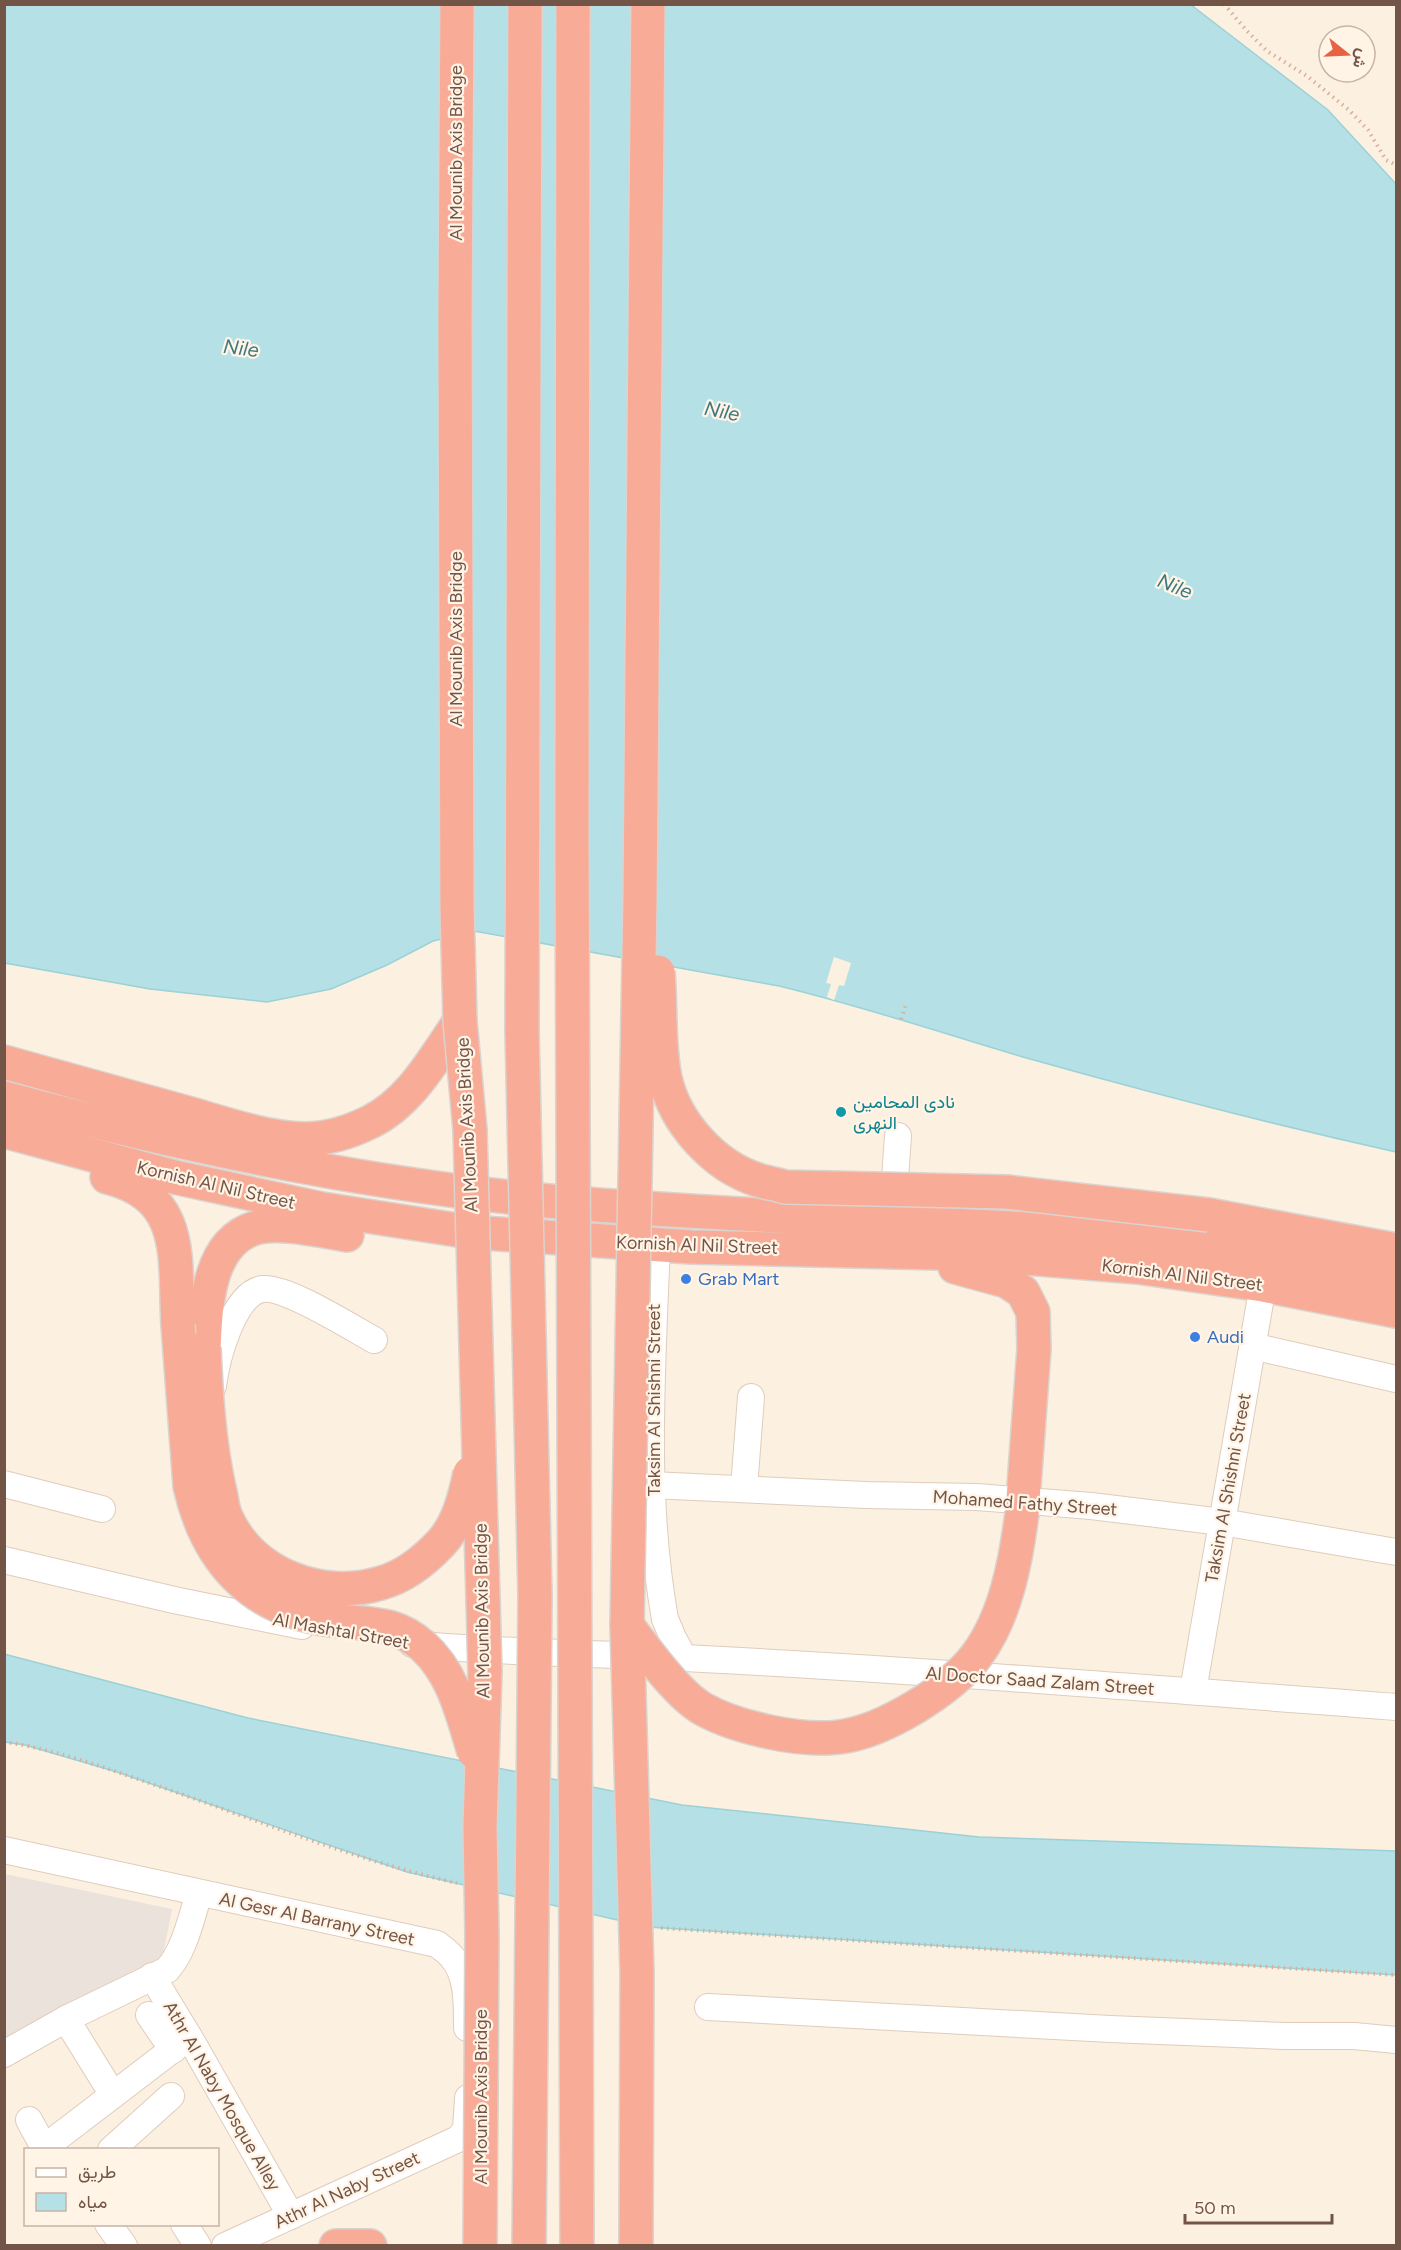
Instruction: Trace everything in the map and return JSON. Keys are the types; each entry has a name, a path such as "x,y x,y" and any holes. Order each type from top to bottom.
{"highway":[{"name":"Al Mounib Axis Bridge","path":"458,4 455,345 457,906 460,1021 470,1130 485,1672 481,1773 480,2246"},
{"path":"525,4 522,1031 535,1596 529,2246"},
{"path":"573,4 572,854 577,2246"},
{"path":"636,2246 637,1973 627,1625 640,901 648,4"},
{"path":"640,901 651,934 658,967 665,1078 672,1103 688,1128 708,1149 731,1167 757,1179 785,1187 1007,1191 1209,1215 1396,1250"},
{"path":"4,1062 217,1121 271,1134 305,1139 339,1134 371,1122 399,1102 422,1076 460,1021"},
{"name":"Kornish Al Nil Street","path":"4,1098 181,1143 295,1166 425,1186 557,1202 892,1236 978,1254 1137,1267 1263,1285 1396,1311"},
{"path":"4,1133 27,1152 45,1160 132,1184 158,1205 167,1220 172,1236 190,1486 204,1533 216,1554 249,1589 292,1612 315,1618 385,1625 404,1633 422,1645 448,1677 481,1773"},
{"name":"Kornish Al Nil Street","path":"4,1133 174,1177 322,1209 470,1232 657,1245 892,1236 1096,1233 1254,1254 1396,1279"},
{"path":"470,1232 444,1239 416,1242 388,1241 283,1226 255,1228 230,1243 215,1268 206,1305 204,1348 210,1434 226,1518 247,1548 275,1571 309,1586 346,1590 382,1583 415,1567 442,1542 460,1511 470,1475 478,1402"},
{"path":"627,1625 674,1683 701,1708 738,1724 789,1736 839,1737 878,1726 914,1708 951,1682 978,1654 997,1618 1010,1581 1022,1507 1034,1349 1033,1312 1023,1292 1006,1281 892,1236"},
{"path":"336,2246 369,2246"}],"street":[{"path":"892,1236 898,1136"},
{"name":"Taksim Al Shishni Street","path":"657,1245 650,1405 651,1485 664,1611 673,1638 684,1658"},
{"name":"Taksim Al Shishni Street","path":"1193,1691 1263,1285"},
{"path":"287,1623 292,1600 290,1592 239,1550 222,1516 211,1481 210,1406 215,1369 227,1334 243,1300 256,1290 263,1288 306,1302 374,1340"},
{"path":"1252,1346 1396,1380"},
{"path":"744,1488 751,1397"},
{"path":"4,1484 102,1509"},
{"name":"Mohamed Fathy Street","path":"651,1485 866,1495 977,1497 1022,1507 1090,1506 1222,1522 1396,1552"},
{"name":"Al Mashtal Street","path":"4,1560 174,1599 374,1640 459,1648 684,1658"},
{"name":"Al Doctor Saad Zalam Street","path":"684,1658 1193,1691 1396,1707"},
{"name":"Al Gesr Al Barrany Street","path":"4,1850 437,1944 453,1958 463,1977 467,2004 468,2121 466,2130"},
{"path":"4,2054 66,2019 167,1970 175,1961 199,1894"},
{"name":"Athr Al Naby Mosque Alley","path":"152,1976 181,2044 291,2216"},
{"path":"708,2007 1075,2028 1285,2036 1354,2036 1396,2040"},
{"path":"28,2120 41,2142 47,2145 181,2044 149,2015"},
{"path":"66,2019 113,2095"},
{"path":"123,2145 171,2096"},
{"name":"Athr Al Naby Street","path":"225,2246 458,2139 466,2130"},
{"path":"109,2226 124,2246"},
{"path":"185,2226 198,2246"}],"path":[{"path":"1224,4 1267,51 1306,76 1348,110 1368,130 1386,160 1396,165"},
{"path":"901,1019 907,1002"},
{"path":"4,1742 25,1744 117,1772 407,1872 464,1885"},
{"path":"660,1928 1396,1975"}],"shaded area":[{"path":"5,1874 172,1909 162,1960 5,2042"}],"water":[{"name":"Nile","path":"4,5 1191,5 1328,110 1396,184 1396,1152 1116,1083 779,986 474,931 433,941 387,965 331,989 267,1002 150,989 5,963"},
{"path":"4,1654 248,1718 682,1805 979,1837 1396,1851 1396,1975 648,1927 407,1872 117,1772 25,1745 5,1742"}],"pier":[{"path":"834,957 851,963 844,986 839,985 834,1000 827,997 831,984 826,983"}],"place":[{"name":"نادى المحامين النهرى","path":"841,1112"},
{"name":"Grab Mart","path":"686,1279"},
{"name":"Audi","path":"1195,1337"}]}
